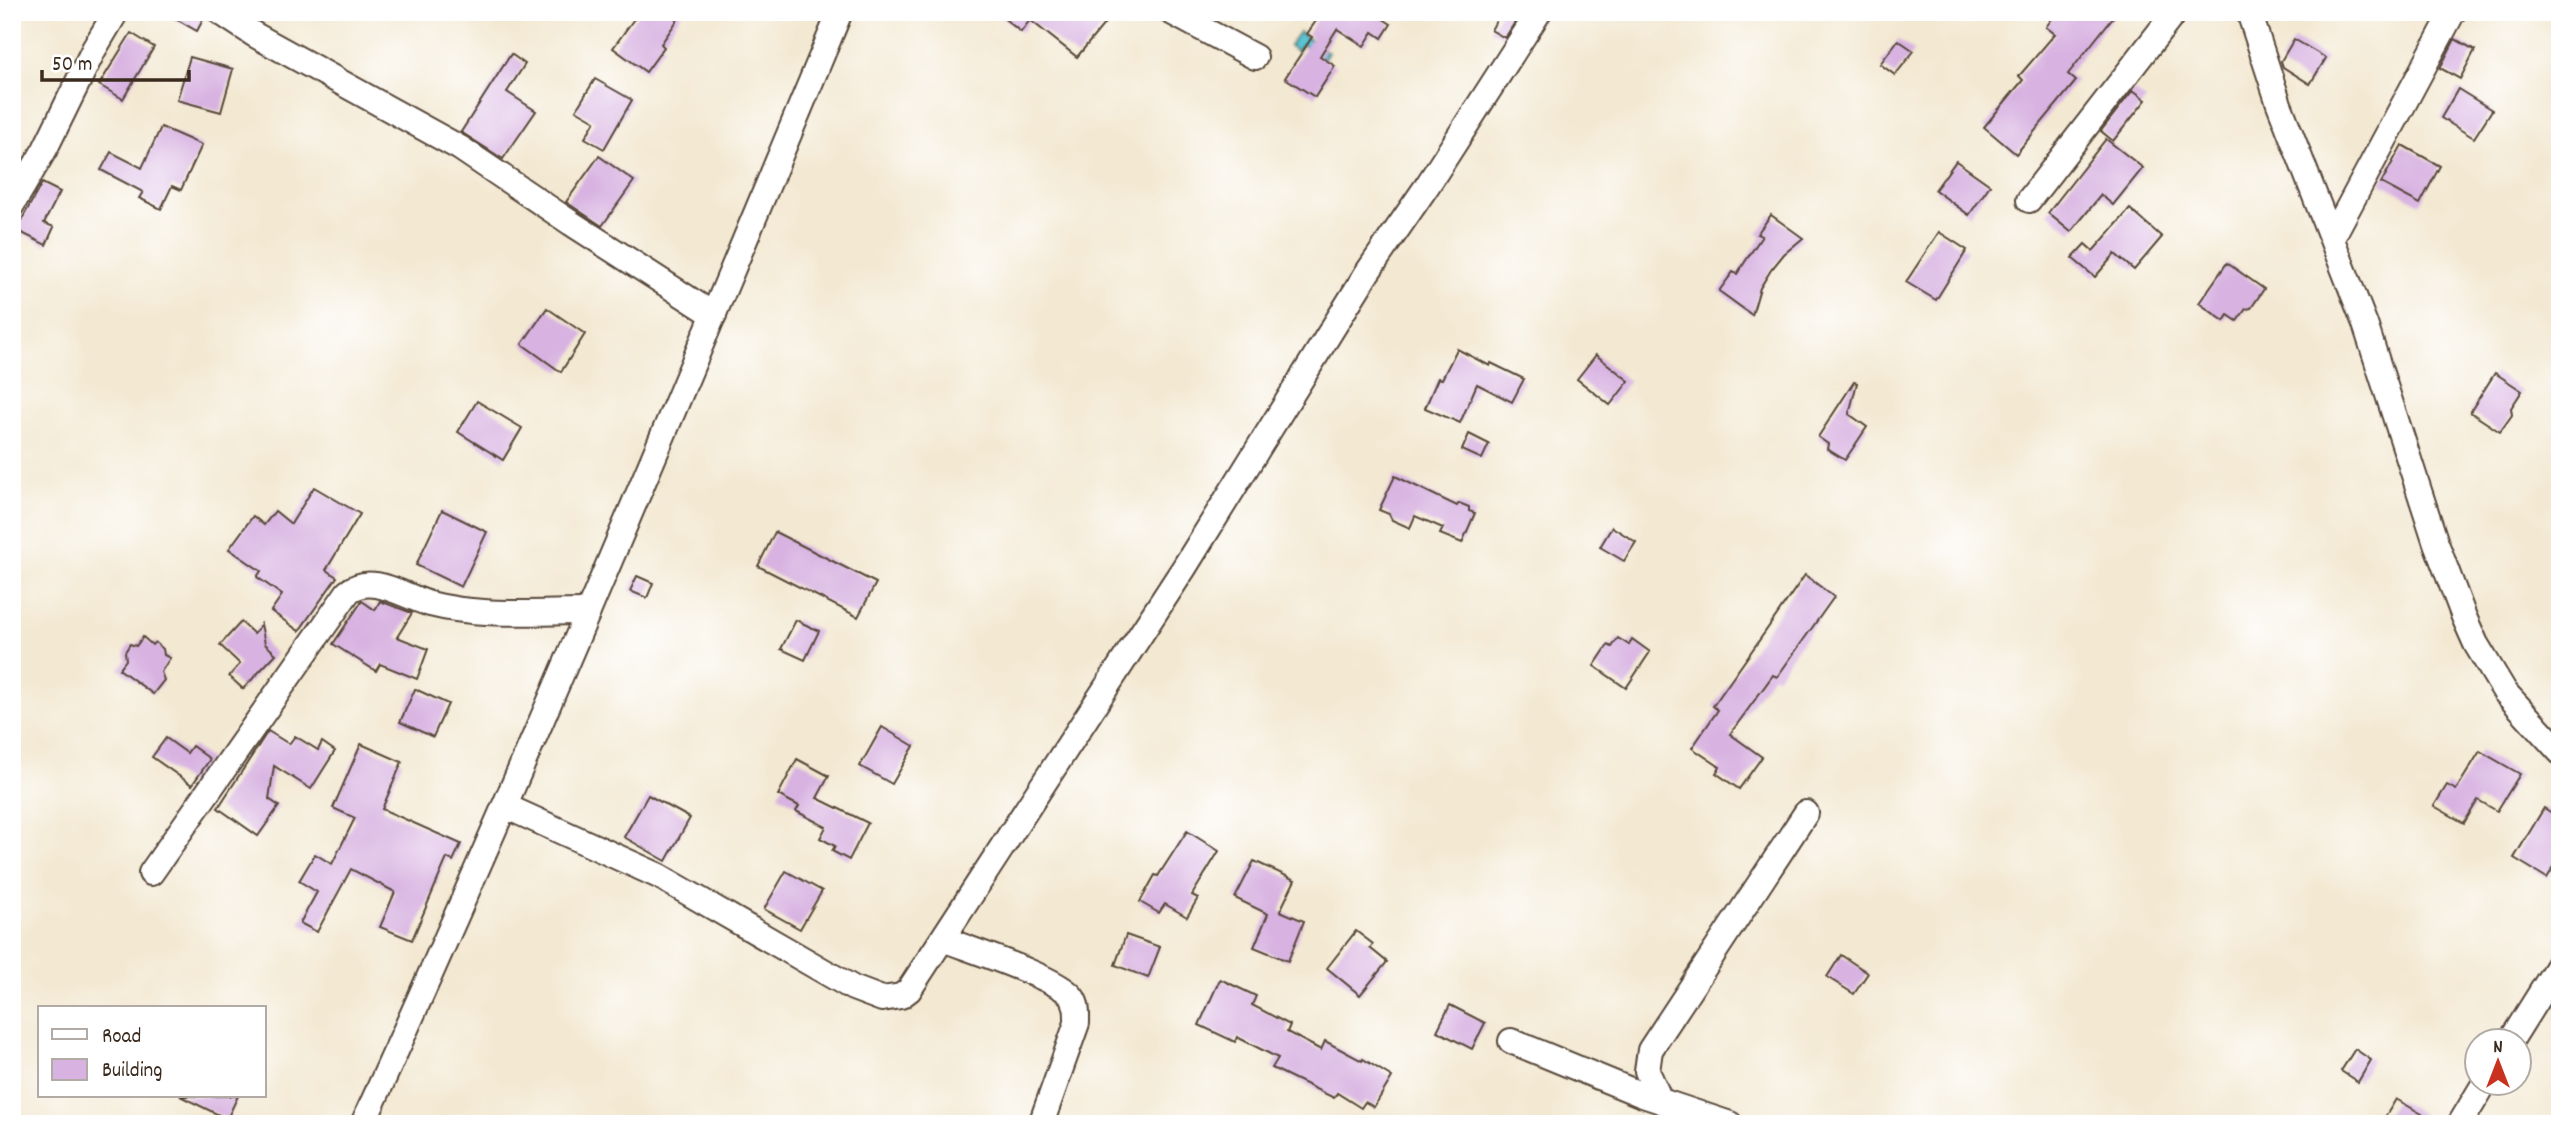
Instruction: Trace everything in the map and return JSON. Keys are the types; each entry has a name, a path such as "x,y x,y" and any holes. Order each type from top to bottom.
{"street":[{"path":"12,205 45,149 94,49 116,12"},
{"path":"220,12 255,35 460,148 714,315"},
{"path":"363,1124 442,953 840,12"},
{"path":"1171,12 1255,57"},
{"path":"505,806 659,876 871,996 893,999 909,990 1000,846 1184,568 1367,273 1539,12"},
{"path":"2029,200 2175,12"},
{"path":"2249,12 2279,104 2369,335 2436,543 2464,617 2476,644 2505,692 2560,752"},
{"path":"2332,238 2453,12"},
{"path":"151,873 348,592 355,586 372,584 430,604 468,610 587,612"},
{"path":"1660,1100 1647,1072 1650,1050 1806,813"},
{"path":"943,939 1044,979 1063,988 1072,997 1077,1008 1077,1023 1041,1124"},
{"path":"2518,1028 2560,962"},
{"path":"1511,1041 1583,1072 1730,1124"},
{"path":"2460,1124 2475,1098"}],"water":[{"path":"1299,32 1328,52 1324,59 1302,44 1297,51 1289,46"}],"building":[{"path":"164,12 205,12 206,14 197,31"},
{"path":"639,12 683,12 661,44 664,47 646,72 613,48"},
{"path":"996,12 1091,12 1105,23 1077,57 1030,20 1021,32"},
{"path":"1309,12 1372,12 1391,24 1382,38 1373,32 1364,46 1337,29 1320,56 1335,66 1315,97 1285,78 1312,37 1307,34 1318,18"},
{"path":"1501,12 1517,19 1505,38 1491,30"},
{"path":"2057,12 2117,12 2068,74 2076,81 2016,154 1984,127 2023,80 2019,76 2055,34 2046,27"},
{"path":"131,33 154,47 123,99 99,85"},
{"path":"2294,39 2326,58 2310,84 2283,67 2281,61"},
{"path":"2455,39 2475,50 2460,79 2440,68"},
{"path":"1898,40 1914,51 1895,75 1880,64"},
{"path":"511,54 525,64 507,92 536,111 503,159 461,132"},
{"path":"190,57 233,69 221,112 177,100"},
{"path":"595,79 632,100 604,149 585,138 595,121 576,110"},
{"path":"2458,89 2492,110 2474,138 2441,118"},
{"path":"2133,90 2146,100 2113,141 2101,131"},
{"path":"161,127 202,145 181,190 172,186 161,209 139,198 143,192 101,170 111,152 142,168"},
{"path":"2106,139 2143,168 2113,205 2101,195 2071,232 2048,213"},
{"path":"2402,145 2440,166 2420,204 2381,183"},
{"path":"599,156 634,181 602,226 566,202"},
{"path":"1956,161 1990,185 1969,215 1935,190"},
{"path":"42,183 60,192 44,223 54,227 46,245 16,230"},
{"path":"2130,209 2162,237 2134,270 2115,254 2095,277 2072,258 2085,244 2093,251"},
{"path":"1771,215 1803,238 1784,254 1771,270 1760,288 1752,315 1719,291 1733,272 1737,274 1762,236 1757,234"},
{"path":"1939,232 1967,250 1936,300 1906,282"},
{"path":"2227,263 2264,289 2251,308 2246,309 2237,321 2228,315 2224,321 2199,303"},
{"path":"547,308 585,334 561,372 522,344"},
{"path":"1457,349 1524,379 1512,402 1477,384 1460,423 1425,408 1438,378 1442,379"},
{"path":"1596,355 1629,381 1610,405 1577,379"},
{"path":"2495,373 2522,391 2511,408 2512,415 2500,432 2470,412"},
{"path":"1854,382 1857,383 1849,414 1867,427 1845,460 1827,449 1828,444 1818,437"},
{"path":"477,401 522,428 503,460 458,432"},
{"path":"1469,434 1489,444 1482,459 1462,450"},
{"path":"1395,476 1457,506 1459,503 1469,507 1469,511 1475,513 1462,543 1440,534 1443,528 1415,516 1410,528 1392,520 1389,514 1379,510"},
{"path":"314,487 360,514 326,570 337,577 299,631 271,611 282,595 257,577 261,571 229,549 253,516 264,525 275,511 291,524"},
{"path":"442,510 487,532 461,587 416,565"},
{"path":"1612,527 1636,542 1624,561 1600,547"},
{"path":"775,532 876,583 858,617 758,566"},
{"path":"1805,575 1834,597 1777,677 1773,675 1730,734 1762,757 1739,789 1716,773 1720,767 1692,748 1718,710 1713,706"},
{"path":"637,576 653,583 647,598 630,591"},
{"path":"362,601 375,610 380,601 412,613 397,637 428,649 417,679 380,664 376,671 333,644"},
{"path":"796,620 819,631 805,660 781,649"},
{"path":"241,622 254,634 261,624 265,644 276,654 243,689 229,676 240,664 220,645"},
{"path":"143,637 152,645 155,642 163,649 164,655 170,658 161,672 164,680 153,694 119,669 126,660 125,652 130,644 136,646"},
{"path":"1618,638 1629,645 1632,639 1650,652 1626,688 1594,666 1608,645 1612,647"},
{"path":"415,689 448,704 433,737 400,722"},
{"path":"882,727 914,746 892,784 860,766"},
{"path":"268,731 289,744 295,736 318,750 322,742 335,751 311,789 274,766 269,799 279,806 258,836 218,808"},
{"path":"166,738 187,753 192,746 210,759 192,785 152,757"},
{"path":"361,744 402,762 382,809 461,844 453,861 447,858 412,940 380,927 395,892 351,869 317,932 300,923 317,892 299,881 315,854 332,864 355,818 333,808"},
{"path":"2480,751 2520,774 2497,811 2478,800 2464,823 2434,806 2447,785 2456,790"},
{"path":"797,759 829,776 817,798 868,823 849,860 832,851 835,846 820,838 826,827 796,811 799,806 778,795"},
{"path":"648,795 690,818 666,861 624,837"},
{"path":"2544,808 2560,818 2560,857 2547,878 2514,858"},
{"path":"1187,831 1219,851 1192,895 1198,898 1187,917 1165,904 1159,913 1140,902 1155,875 1158,876"},
{"path":"1254,861 1295,880 1280,911 1304,921 1288,961 1254,947 1268,914 1235,898"},
{"path":"786,871 822,891 800,929 764,909"},
{"path":"1356,931 1373,944 1370,948 1387,962 1360,995 1327,968"},
{"path":"1126,935 1160,947 1148,978 1115,965"},
{"path":"1841,955 1868,973 1854,994 1827,977"},
{"path":"1220,979 1256,996 1252,1005 1290,1025 1287,1032 1321,1050 1325,1041 1362,1061 1363,1059 1392,1077 1374,1107 1365,1102 1361,1108 1337,1093 1334,1098 1272,1068 1278,1058 1237,1037 1235,1042 1199,1025"},
{"path":"1450,1005 1485,1023 1472,1049 1437,1031"},
{"path":"2355,1049 2371,1060 2358,1082 2341,1071"},
{"path":"184,1098 237,1098 227,1119"},
{"path":"2396,1099 2422,1114 2416,1124 2381,1124"}]}
